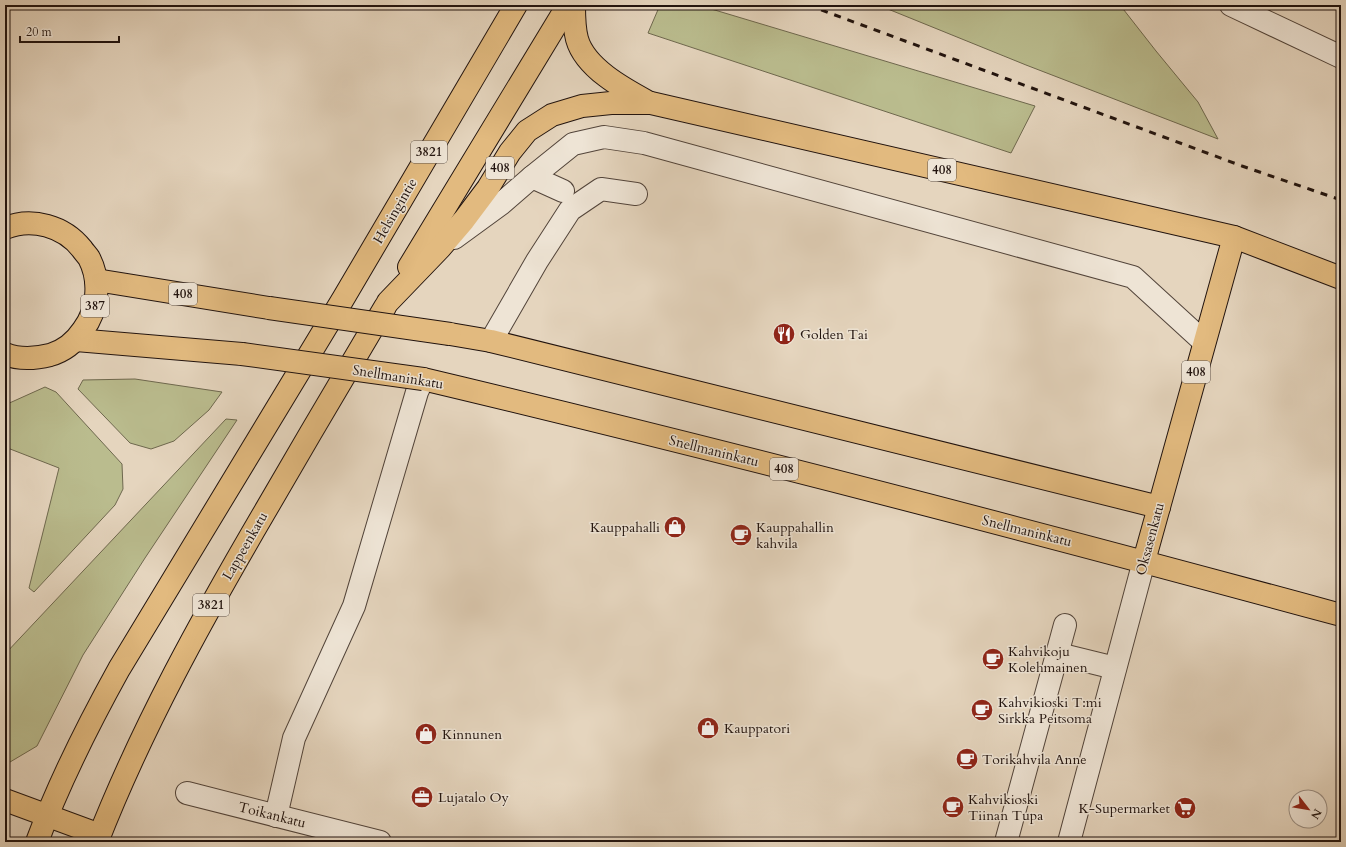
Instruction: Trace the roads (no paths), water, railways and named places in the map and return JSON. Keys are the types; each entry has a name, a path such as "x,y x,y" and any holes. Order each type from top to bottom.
{"main road":[{"name":"Helsingintie","path":"47,815 95,712 119,669 284,396 516,5"},
{"name":"3821","path":"388,302 568,5"},
{"name":"408","path":"574,5 574,24 577,41 584,54 600,71 651,104"},
{"name":"408","path":"388,302 440,248 464,220 488,188 510,152 527,131 552,115 582,106 611,103 651,104 1234,237 1341,278"},
{"name":"387","path":"5,354 13,357 35,359 58,353 76,340 89,322 96,302 96,280 89,258 75,240 56,228 34,223 7,224"},
{"name":"Oksasenkatu","path":"1144,561 1234,237"},
{"name":"408","path":"96,280 269,308 490,341 1159,508"},
{"name":"Lappeenkatu","path":"99,839 134,755 170,681 211,604 388,302"},
{"name":"Snellmaninkatu","path":"76,340 242,354 423,379 569,414 1144,561 1341,614"},
{"path":"5,800 47,815 99,839"},
{"name":"3821","path":"37,842 47,815"}],"street":[{"path":"1231,5 1341,57"},
{"path":"440,248 502,203 573,144 604,137 644,142 1133,277 1204,342"},
{"path":"532,177 563,191"},
{"path":"490,341 537,261 570,210 601,189 636,194"},
{"path":"276,816 294,738 354,606 417,392 423,379"},
{"name":"Oksasenkatu","path":"1069,842 1144,561"},
{"path":"1006,842 1065,625"},
{"path":"1058,654 1115,668"},
{"name":"Toikankatu","path":"188,793 380,842"}],"railway":[{"path":"808,5 1242,166 1341,200"}],"place":[{"name":"Golden Tai","path":"784,334"},
{"name":"Kauppahalli","path":"675,527"},
{"name":"Kauppahallin kahvila","path":"741,535"},
{"name":"Kahvikoju Kolehmainen","path":"993,659"},
{"name":"Kahvikioski T:mi Sirkka Peitsoma","path":"982,710"},
{"name":"Kauppatori","path":"708,728"},
{"name":"Kinnunen","path":"426,734"},
{"name":"Torikahvila Anne","path":"967,759"},
{"name":"Lujatalo Oy","path":"422,797"},
{"name":"Kahvikioski Tiinan Tupa","path":"953,807"},
{"name":"K-Supermarket","path":"1185,808"}]}
